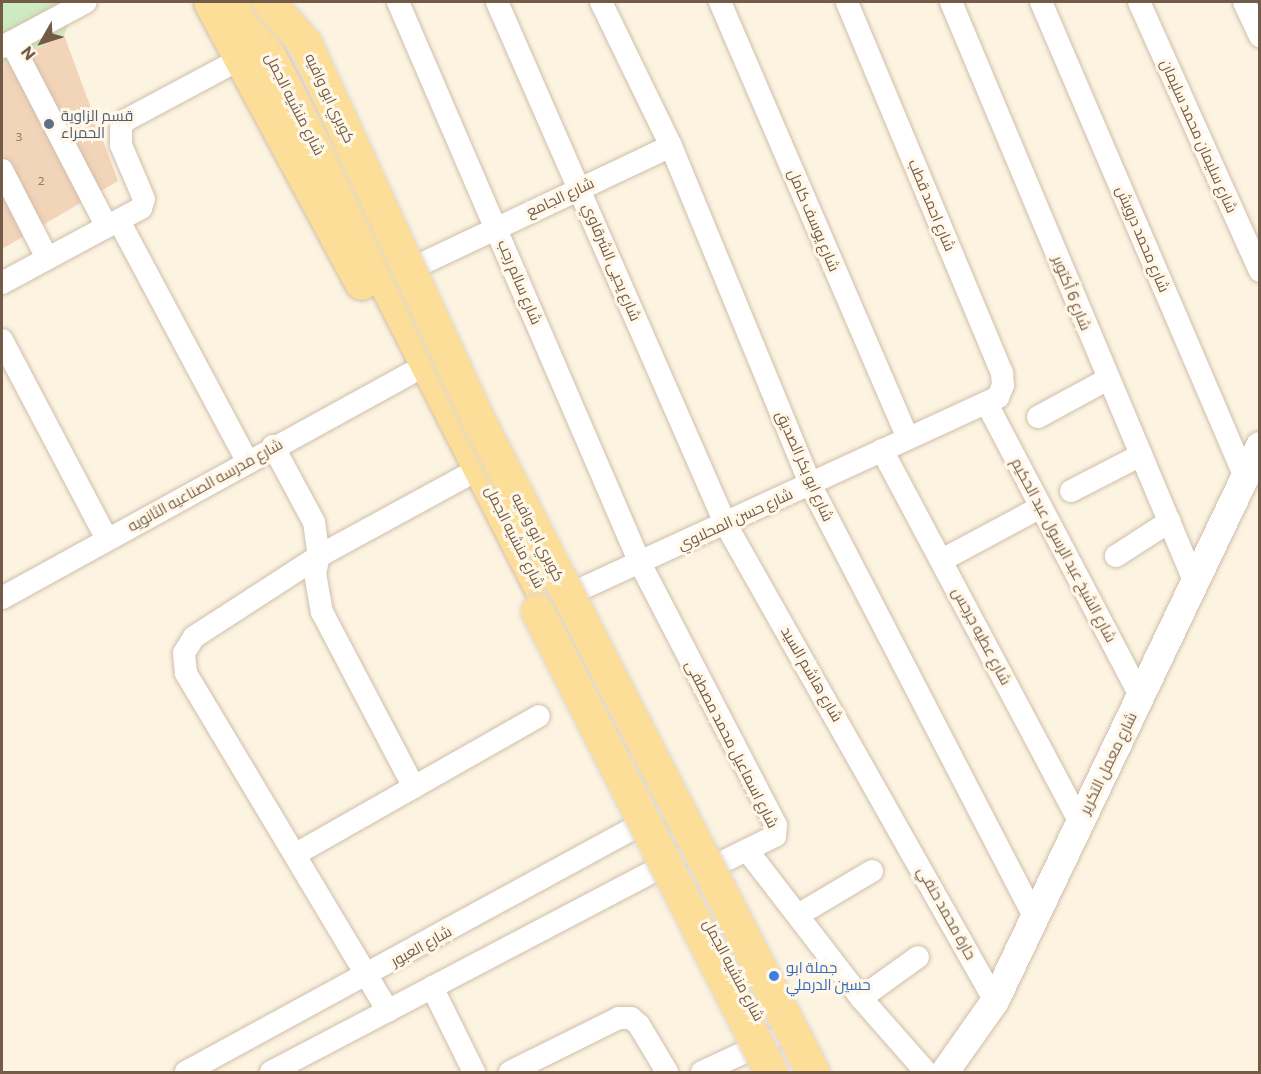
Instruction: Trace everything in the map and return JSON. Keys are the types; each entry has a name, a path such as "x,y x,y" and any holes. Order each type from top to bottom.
{"main road":[{"name":"شارع منشيه الجمل","path":"210,2 242,58 464,477 543,607"},
{"name":"شارع منشيه الجمل","path":"260,2 385,280 543,607 787,1072"},
{"name":"كوبري ابو وافيه","path":"260,2 306,43 479,421 813,1072"},
{"path":"543,607 771,1072"}],"street":[{"path":"86,2 6,44 113,224 247,461"},
{"name":"شارع سالم رجب","path":"398,2 640,563"},
{"name":"شارع يحيى الشرقاوي","path":"497,2 725,523"},
{"name":"شارع ابو بكر الصديق","path":"601,2 671,146 810,484 1035,918"},
{"name":"شارع يوسف كامل","path":"720,2 908,438"},
{"name":"شارع احمد قطب","path":"847,2 1002,373 1003,385 998,397 987,404"},
{"name":"شارع 6 أكتوبر","path":"951,2 1195,583"},
{"name":"شارع محمد درويش","path":"1041,2 1245,477"},
{"name":"شارع سليمان محمد سليمان","path":"1138,2 1260,271"},
{"path":"1244,2 1260,36"},
{"path":"2,283 141,208 144,199 121,145 121,127 126,120 242,58"},
{"name":"شارع الجامع","path":"385,280 496,226 671,146"},
{"path":"2,170 47,258"},
{"path":"2,340 107,539"},
{"name":"شارع مدرسه الصناعيه الثانويه","path":"2,598 247,461 410,374"},
{"path":"1038,417 1108,379"},
{"name":"شارع حسن المحلاوي","path":"543,607 908,438 987,404"},
{"name":"شارع الشيخ عبد الرسول عبد الحكيم","path":"987,404 1140,696"},
{"path":"273,447 314,522 319,556 315,573 322,612 414,788"},
{"name":"شارع معمل التكرير","path":"945,1072 995,1001 1260,447"},
{"name":"شارع عطيه جرجس","path":"882,450 1080,823"},
{"path":"1071,491 1141,455"},
{"path":"388,1011 186,673 184,654 194,637 319,556 464,477"},
{"path":"942,560 1041,507"},
{"path":"1116,555 1170,521"},
{"name":"شارع هاشم السيد","path":"725,523 898,825"},
{"name":"شارع اسماعيل محمد مصطفى","path":"640,563 776,825 775,836 747,850 681,870"},
{"path":"296,854 539,716"},
{"name":"شارع العبور","path":"186,1072 367,976 654,817"},
{"name":"حارة محمد حنفي","path":"898,825 995,1001"},
{"path":"747,850 861,998 926,1072"},
{"path":"281,1070 432,987 681,870"},
{"path":"798,915 872,871"},
{"path":"861,998 918,957"},
{"path":"432,987 474,1072"},
{"path":"510,1072 619,1017 631,1018 639,1025 667,1072"},
{"path":"702,1072 772,1040"}],"green space":[{"path":"2,2 78,2 64,35 2,66"}],"building":[{"name":"قسم الزاوية الحمراء","path":"64,35 118,181 2,249 2,66"}],"place":[{"name":"قسم الزاوية الحمراء","path":"49,124"},
{"name":"جملة ابو حسين الدرملي","path":"774,976"}]}
